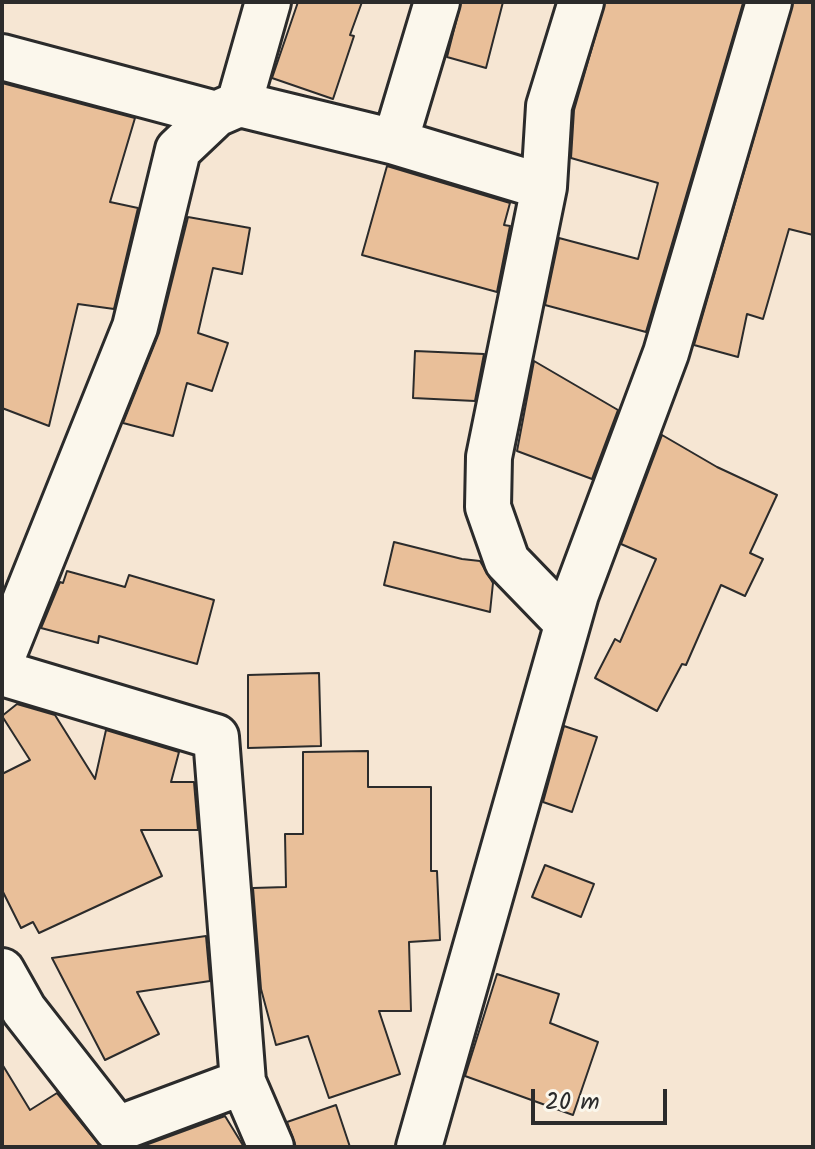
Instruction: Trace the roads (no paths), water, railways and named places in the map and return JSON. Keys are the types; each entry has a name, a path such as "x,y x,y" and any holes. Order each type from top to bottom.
{"street":[{"path":"2,658 135,327 178,150 227,109 268,2"},
{"path":"395,142 437,2"},
{"path":"567,623 507,561 488,507 489,457 544,187 549,106 581,2"},
{"path":"419,1147 567,623 666,353 769,2"},
{"path":"2,57 227,109 395,142 544,187"},
{"path":"2,673 216,737 243,1082 271,1147"},
{"path":"2,971 13,1017 115,1138 243,1082"}]}
